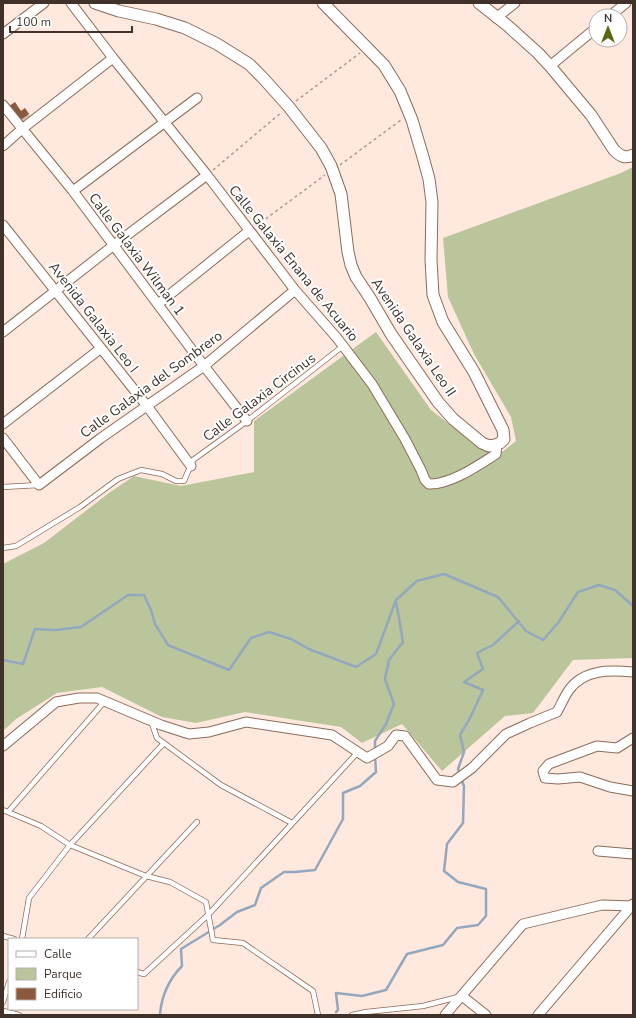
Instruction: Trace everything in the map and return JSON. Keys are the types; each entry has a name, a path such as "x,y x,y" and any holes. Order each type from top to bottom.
{"street":[{"path":"3,34 44,3"},
{"name":"Calle Galaxia Enana de Acuario","path":"72,3 113,58 295,290 343,346 372,384 405,439 425,480 429,484 437,484 449,480 496,454 497,444"},
{"name":"Avenida Galaxia Leo II","path":"95,3 185,28 217,44 248,64 263,78 289,107 321,148 331,166 341,194 351,265 356,277 391,334 438,402 453,419 482,443 489,446 497,444 504,439 503,430 474,372 443,322 433,296 430,260 432,202 429,179 424,157 406,106 396,84 384,65 323,3"},
{"path":"479,3 508,26 550,66 591,115 614,150 619,155 624,157 633,155"},
{"path":"496,18 515,3"},
{"path":"550,66 588,35"},
{"path":"3,146 22,129 113,58"},
{"path":"73,191 197,98"},
{"name":"Calle Galaxia Wilman 1","path":"3,105 73,191 204,366 248,421"},
{"path":"3,332 55,290 206,175"},
{"name":"Avenida Galaxia Leo I","path":"3,225 100,349 147,406 190,466"},
{"path":"158,304 249,231"},
{"path":"3,241 11,235"},
{"name":"Calle Galaxia del Sombrero","path":"40,485 101,438 204,366 295,290"},
{"path":"3,424 100,349"},
{"path":"3,438 40,485"},
{"path":"3,746 56,702 79,698 98,698 152,721 188,734 209,732 246,722 332,735 367,758 388,746 396,735 405,736 437,780 453,782 472,768 506,734 557,712 570,689 583,677 608,670 633,672"},
{"path":"633,738 617,748 597,746 549,764 543,771 545,778 558,779 580,777 610,787 633,791"},
{"path":"598,851 633,854"},
{"path":"445,1015 523,924 602,905 632,905"},
{"path":"538,1015 632,905"},
{"path":"462,996 486,1015"}],"lane":[{"name":"Calle Galaxia Circinus","path":"3,548 16,546 80,507 118,479 142,470 162,474 176,481 184,481 193,460 248,421 343,346"},
{"path":"3,487 40,485"},
{"path":"105,701 5,811 41,826 70,845 146,876 170,882 206,902 213,940 243,943 313,991 318,1015"},
{"path":"152,721 157,738 222,785 292,823"},
{"path":"22,938 30,898 70,845 164,743"},
{"path":"138,972 144,974 208,915 358,752"},
{"path":"89,938 197,822"},
{"path":"3,1002 8,985"},
{"path":"352,1015 366,1012 423,1006 462,996"},
{"path":"3,1011 19,1015"}],"green space":[{"path":"633,167 633,658 573,660 533,713 505,716 442,771 402,724 362,743 341,727 245,712 196,723 162,717 102,687 57,693 16,719 3,731 3,564 44,543 109,493 134,476 181,486 254,472 254,421 376,332 431,410 482,449 497,456 516,441 511,417 474,354 448,297 443,238 621,173"}],"building":[{"path":"15,102 21,111 25,108 29,114 19,121 9,106"}],"waterway":[{"path":"3,660 23,664 35,629 56,630 81,627 128,595 144,595 151,610 155,624 168,645 229,670 251,638 269,632 291,639 309,649 356,667 376,654 396,600 417,581 444,574 498,597 526,631 543,640 558,623 578,592 599,585 615,590 633,606"},
{"path":"375,751 375,741 386,724 394,704 385,679 389,660 403,642 396,601"},
{"path":"459,772 458,769 464,752 460,735 483,690 464,682 483,669 477,653 493,645 519,621"},
{"path":"160,1015 166,989 177,971 182,966 181,949 220,925 237,912 255,905 261,888 284,872 315,870 343,819 343,793 360,786 376,772 375,756"},
{"path":"336,1012 338,1010 336,993 362,996 386,990 407,954 443,945 457,928 478,925 486,916 486,889 458,882 444,871 447,844 463,823 464,786 462,781"}]}
